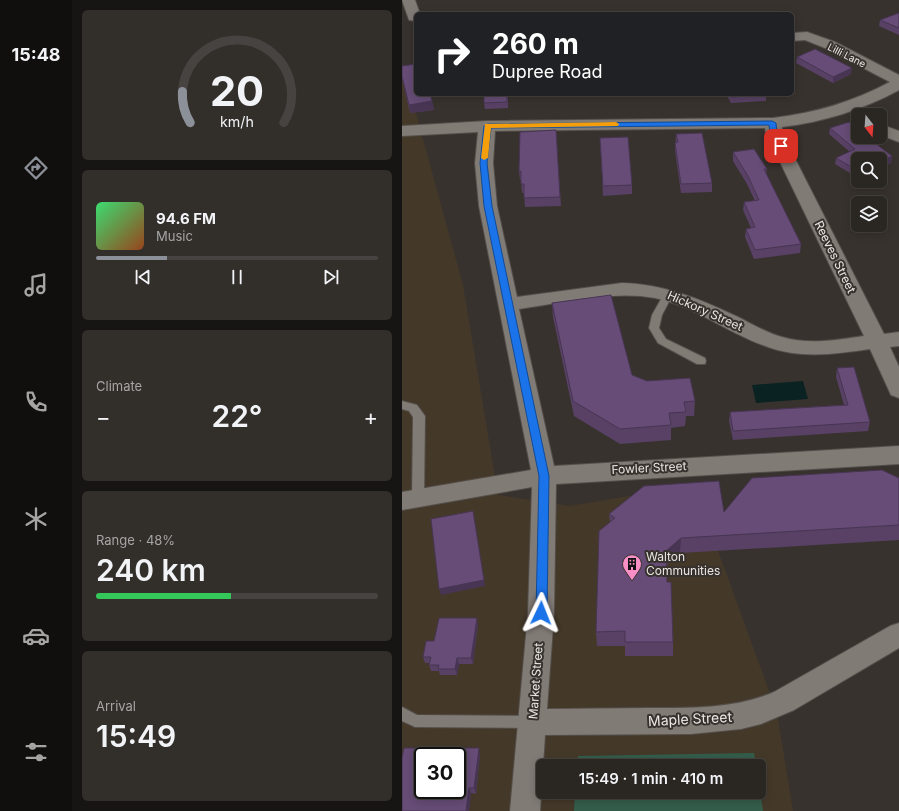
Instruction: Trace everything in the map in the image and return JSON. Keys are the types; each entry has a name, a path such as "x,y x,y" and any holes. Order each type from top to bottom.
{"street":[{"path":"408,0 414,16"},
{"name":"Lilli Lane","path":"794,37 807,36 830,46 899,83"},
{"path":"861,108 899,83"},
{"path":"402,131 488,126 772,123 851,112"},
{"name":"Reeves Street","path":"772,123 774,133 877,341 899,390"},
{"name":"Market Street","path":"488,126 484,163 485,183 544,476 541,613 525,811"},
{"path":"887,132 899,137"},
{"name":"Hickory Street","path":"509,304 638,288 668,294 780,344 799,347 899,339"},
{"name":"Fowler Street","path":"410,500 544,476 604,471 899,455"},
{"name":"Maple Street","path":"533,722 692,721 741,716 761,711 784,700 899,634"}],"lane":[{"path":"668,294 658,315 654,328 662,341 701,361"},
{"path":"402,406 413,408 419,416 410,500"},
{"path":"402,713 415,721 533,722"}],"shaded area":[{"path":"402,63 463,285 498,495 570,506 694,485 777,713 793,811 402,811"}],"green space":[{"path":"754,753 755,759 578,759 578,756"},
{"path":"575,799 761,799 763,811 574,811"}],"water":[{"path":"803,381 808,399 756,403 752,385"}],"building":[{"path":"899,13 899,28 880,20"},
{"path":"815,49 852,68 833,77 797,57"},
{"path":"414,64 414,96 431,96 432,101 409,105 402,76 402,66"},
{"path":"484,96 507,96 507,102 484,103"},
{"path":"849,122 851,124 851,144 876,144 887,152 851,152 851,167 836,158 855,149 830,128"},
{"path":"556,130 560,197 524,198 524,184 521,184 521,171 519,171 520,132"},
{"path":"702,133 712,183 681,184 675,143 678,142 676,134"},
{"path":"628,137 632,185 603,186 600,138"},
{"path":"754,149 767,169 764,169 801,244 755,250 746,229 755,227 744,202 759,200 748,176 733,152"},
{"path":"887,152 892,156 887,158"},
{"path":"611,295 632,375 647,381 690,378 695,401 684,402 686,412 669,413 671,425 620,429 573,401 552,303"},
{"path":"854,367 870,422 733,431 730,412 848,405 837,368"},
{"path":"882,470 899,478 899,525 681,538 666,551 667,582 671,582 673,642 625,642 625,631 596,632 599,531 615,518 609,514 644,486 719,481 724,512 752,478"},
{"path":"473,511 484,580 439,589 431,519"},
{"path":"439,618 477,618 471,658 457,658 455,669 438,669 439,665 429,665 431,657 423,657 426,641 434,641"},
{"path":"404,748 414,748 414,799 466,799 466,748 479,748 474,788 469,788 466,811 402,811 402,758"}],"slow traffic":[{"path":"484,158 488,126 616,124"}],"place":[{"name":"Walton Communities","path":"632,581"}],"route":[{"path":"541,613 544,476 488,206 484,163 488,126 772,123 774,133 781,146"}]}
